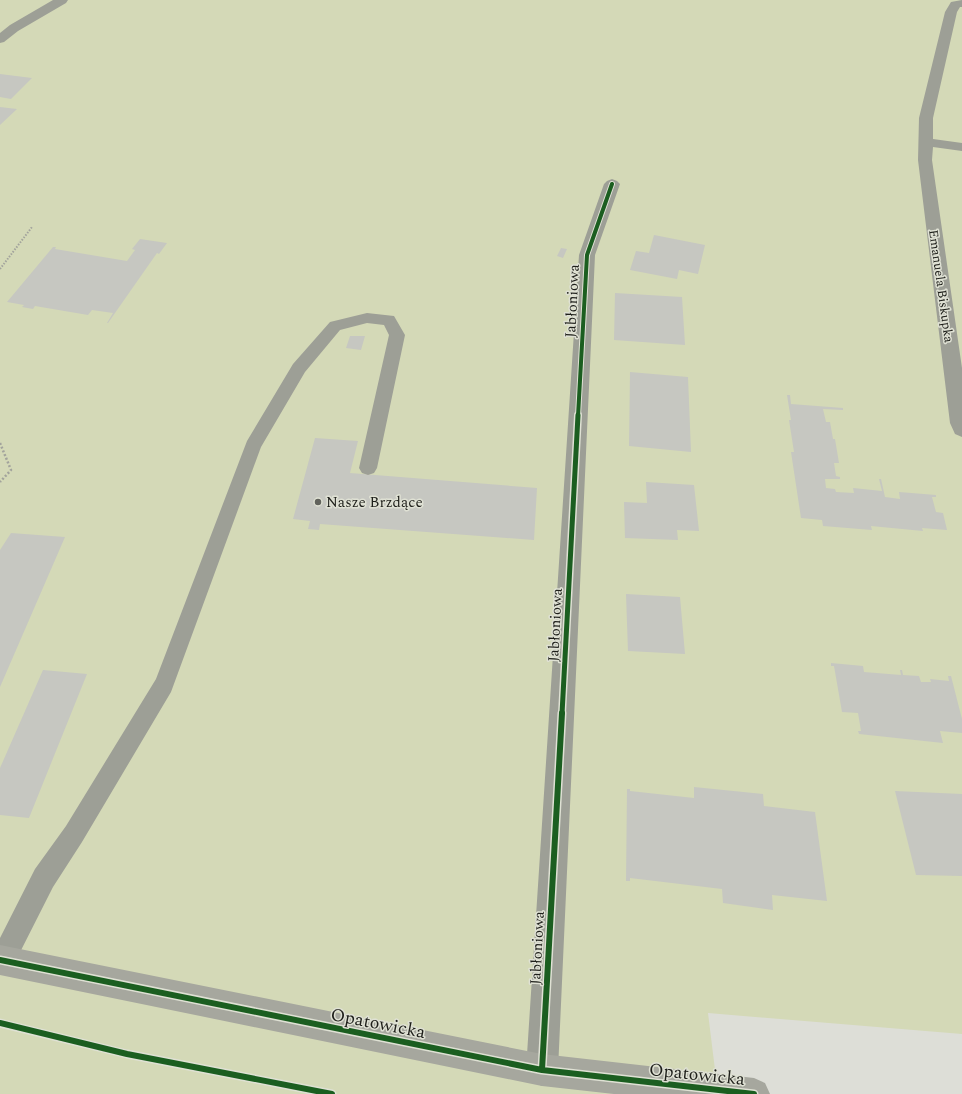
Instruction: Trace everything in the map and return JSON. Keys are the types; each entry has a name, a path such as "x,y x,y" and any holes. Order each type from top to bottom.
{"street":[{"path":"0,39 14,28 62,0"},
{"name":"Emanuela Biskupka","path":"962,3 955,5 951,12 926,118 925,160 962,429"},
{"path":"926,142 962,147"},
{"name":"Jabłoniowa","path":"542,1070 587,255 612,184"},
{"name":"Opatowicka","path":"1,960 542,1070 754,1094"}],"lane":[{"path":"1,960 44,878 74,834 164,685 253,446 299,368 335,326 367,318 388,320 397,336 368,468"}],"path":[{"path":"0,269 32,227"},
{"path":"0,443 11,470 0,482"}],"green space":[{"path":"0,0 962,0 962,1034 708,1013 718,1094 0,1094"}],"building":[{"path":"0,74 32,78 11,99 0,97"},
{"path":"0,107 17,109 0,125"},
{"path":"654,235 705,245 698,274 679,270 677,279 630,270 636,251 649,253"},
{"path":"140,239 167,243 159,254 157,253 108,323 113,313 92,310 88,315 35,306 33,309 22,307 24,305 7,302 53,247 56,247 55,249 127,261 135,250 132,249"},
{"path":"561,248 567,249 563,258 557,256"},
{"path":"615,293 682,297 685,345 614,340"},
{"path":"350,336 365,336 361,350 346,348"},
{"path":"630,372 688,377 691,452 629,446"},
{"path":"787,395 790,395 791,404 843,408 843,410 823,409 826,422 830,422 833,439 835,439 839,463 834,463 836,476 840,477 840,479 825,479 826,488 835,489 836,492 854,493 853,488 882,491 879,479 881,479 885,497 900,499 899,492 936,495 936,497 932,497 936,512 943,513 947,530 922,528 923,531 871,526 872,530 823,526 822,520 801,518 791,452 794,452"},
{"path":"315,438 358,441 350,473 537,488 534,540 320,524 319,530 308,529 310,521 293,519"},
{"path":"646,482 694,485 699,531 677,530 678,540 625,538 624,502 647,503"},
{"path":"11,533 65,537 0,687 0,550"},
{"path":"626,594 680,597 685,654 628,651"},
{"path":"831,663 863,666 864,672 901,675 900,670 902,670 903,675 919,676 921,682 931,682 930,679 949,681 948,676 951,676 962,719 962,733 940,731 943,743 859,734 858,731 861,731 858,713 842,712 834,666 831,666"},
{"path":"43,670 87,674 29,818 0,815 0,768"},
{"path":"694,787 763,794 764,806 815,812 827,901 772,895 773,910 723,903 722,889 630,878 630,881 626,881 627,789 630,789 630,791 694,798"},
{"path":"895,791 962,794 962,876 916,875"}],"cycle path":[{"path":"542,1070 587,255 612,184"},
{"path":"0,960 542,1070 754,1094"},
{"path":"0,1023 127,1054 332,1094"}],"place":[{"name":"Nasze Brzdące","path":"318,502"}]}
